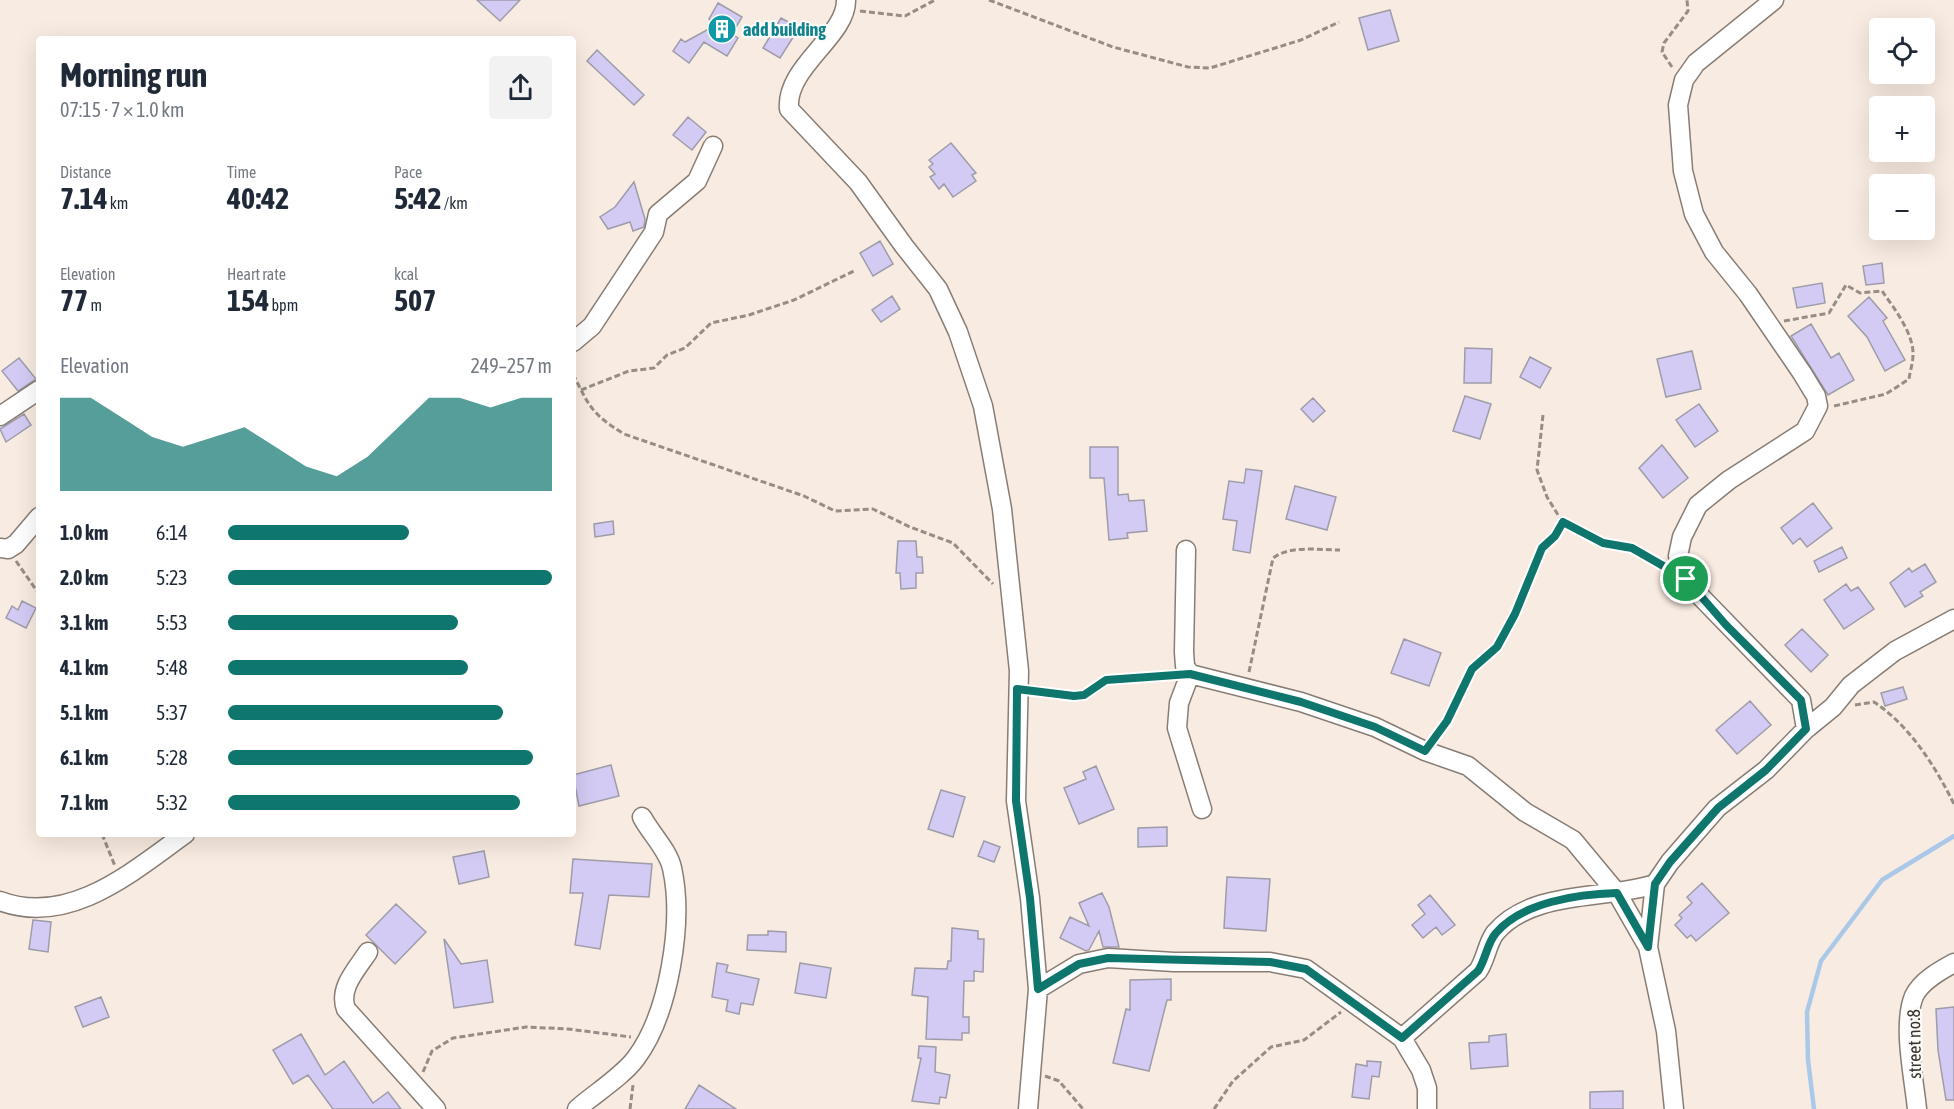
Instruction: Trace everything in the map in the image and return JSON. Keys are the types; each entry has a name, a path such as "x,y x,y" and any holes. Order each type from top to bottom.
{"street":[{"path":"1774,0 1696,63 1684,80 1678,105 1683,171 1694,214 1714,252 1768,324 1816,396 1818,406 1805,431 1729,480 1698,506 1682,537 1678,556 1686,579 1726,625 1801,700 1806,729"},
{"path":"846,4 817,53 793,83 788,96 789,109 858,182 904,246 938,288 958,332 982,406 994,456 1002,509 1018,671 1016,801 1030,898 1038,989 1028,1109"},
{"path":"576,339 592,326 654,232 658,214 697,181 713,146"},
{"path":"0,416 36,392"},
{"path":"4,549 36,520"},
{"path":"1186,550 1184,652 1185,666 1190,674 1301,702 1375,727 1425,751 1468,766 1525,812 1573,840 1617,893 1648,947 1666,1031 1674,1109"},
{"path":"1648,947 1655,884 1670,862 1718,808 1766,770 1806,729 1833,707 1851,685 1895,651 1954,619"},
{"path":"1190,674 1179,703 1177,728 1203,809"},
{"path":"577,1109 635,1060 648,1039 668,988 674,907 672,869 667,855 642,817"},
{"path":"0,901 15,907 32,908 68,905 120,879 180,837"},
{"path":"1402,1038 1478,971 1485,962 1494,935 1508,921 1556,900 1617,893 1655,884"},
{"path":"368,952 344,991 343,1000 356,1022 436,1109"},
{"path":"1038,989 1079,964 1108,958 1270,962 1306,969 1354,1001 1402,1038 1421,1070 1427,1088 1427,1109"},
{"name":"street no:8","path":"1917,1109 1910,1045 1915,995 1933,975 1954,963"}],"path":[{"path":"846,4 905,16 935,0"},
{"path":"990,0 1113,47 1188,67 1210,68 1301,40 1339,22"},
{"path":"1684,80 1662,52 1664,43 1688,11 1687,0"},
{"path":"581,390 629,371 654,368 667,355 685,348 711,322 749,315 794,300 856,270"},
{"path":"1768,324 1829,313 1846,285 1860,293 1882,291 1892,305 1908,334 1913,353 1909,379 1886,394 1838,406 1818,406"},
{"path":"576,380 599,419 624,434 804,496 816,504 835,511 873,508 910,527 953,543 1011,603"},
{"path":"1543,415 1537,470 1547,497 1563,522 1603,543 1632,548 1686,579"},
{"path":"1425,751 1447,721 1472,669 1497,647 1515,614 1542,548 1555,536 1563,522"},
{"path":"4,549 36,590"},
{"path":"1244,688 1254,656 1273,558 1280,553 1340,550"},
{"path":"1017,689 1074,696 1084,695 1106,680 1190,674"},
{"path":"1833,707 1848,708 1874,702 1882,707 1907,731 1930,761 1954,804"},
{"path":"103,837 120,879"},
{"path":"1214,1109 1233,1081 1271,1047 1304,1040 1354,1001"},
{"path":"416,1088 432,1052 453,1038 526,1028 568,1029 648,1039"},
{"path":"1031,1074 1059,1081 1083,1109"}],"building":[{"path":"477,0 520,0 500,21"},
{"name":"add building","path":"718,3 742,17 732,34 738,38 727,56 704,42 689,63 673,51 681,39 685,42 718,24 709,19"},
{"path":"1390,10 1399,41 1368,50 1359,18"},
{"name":"add building","path":"781,18 799,28 780,58 763,48"},
{"path":"597,50 644,95 634,105 587,61"},
{"path":"688,117 706,132 692,150 673,135"},
{"path":"951,143 976,173 972,175 976,181 953,197 944,184 939,189 930,177 935,174 929,167 933,164 929,160"},
{"path":"634,182 645,219 644,227 633,231 630,222 608,229 600,217 615,207"},
{"path":"880,241 893,264 873,276 860,253"},
{"path":"1882,263 1884,283 1866,285 1863,266"},
{"path":"1822,283 1825,303 1797,308 1793,288"},
{"path":"892,296 900,309 881,322 872,310"},
{"path":"1869,297 1887,318 1883,321 1905,360 1885,371 1867,337 1848,316"},
{"path":"1811,324 1831,358 1839,353 1854,380 1828,395 1791,336"},
{"path":"1465,348 1492,349 1491,383 1464,383"},
{"path":"1692,351 1701,389 1666,397 1657,359"},
{"path":"1530,357 1551,368 1540,388 1520,377"},
{"path":"19,358 36,379 18,391 2,371"},
{"path":"1465,396 1491,404 1480,439 1453,431"},
{"path":"1313,398 1325,411 1313,422 1301,409"},
{"path":"1699,404 1718,431 1695,447 1676,420"},
{"path":"24,414 31,425 6,442 0,429"},
{"path":"1662,445 1688,478 1663,498 1639,468"},
{"path":"1090,447 1118,447 1118,495 1128,494 1129,501 1144,500 1147,531 1127,533 1128,538 1109,540 1104,478 1090,478"},
{"path":"1246,469 1262,471 1250,553 1233,550 1237,521 1223,519 1229,481 1244,483"},
{"path":"1295,486 1336,497 1327,530 1286,519"},
{"path":"1813,503 1832,528 1807,547 1800,538 1793,544 1781,528"},
{"path":"613,521 614,534 595,537 594,524"},
{"path":"898,541 916,541 917,557 922,557 923,573 916,573 916,588 901,589 900,573 896,573"},
{"path":"1842,547 1847,558 1819,572 1814,561"},
{"path":"1925,564 1936,582 1920,592 1923,596 1905,607 1890,583 1909,568 1912,572"},
{"path":"1846,584 1851,591 1858,587 1874,609 1844,629 1824,600"},
{"path":"22,601 36,608 26,628 6,618 12,606 18,610"},
{"path":"1802,629 1828,655 1811,672 1785,645"},
{"path":"1404,639 1441,653 1429,686 1391,673"},
{"path":"1903,687 1907,699 1885,706 1881,693"},
{"path":"1750,701 1771,725 1737,754 1716,730"},
{"path":"611,765 619,796 579,806 576,774"},
{"path":"1096,766 1114,809 1079,824 1064,788 1086,779 1083,772"},
{"path":"941,790 965,797 953,837 928,829"},
{"path":"1167,827 1167,846 1138,847 1138,828"},
{"path":"984,841 1000,847 994,862 978,856"},
{"path":"484,851 489,877 459,884 453,857"},
{"path":"573,859 652,864 649,897 609,895 600,949 575,945 583,893 570,893"},
{"path":"1227,877 1270,879 1266,931 1224,928"},
{"path":"1702,883 1729,913 1696,941 1691,935 1687,938 1675,925 1682,918 1679,915 1692,903 1687,897"},
{"path":"1102,893 1109,907 1119,947 1103,947 1099,931 1089,950 1086,951 1060,938 1070,917 1089,926 1079,903"},
{"path":"1430,895 1455,925 1442,935 1436,927 1423,938 1412,925 1425,914 1418,905"},
{"path":"396,904 426,932 395,964 366,935"},
{"path":"33,920 51,922 48,952 29,949"},
{"path":"952,928 978,931 978,939 984,939 983,972 974,971 974,981 964,981 963,1017 969,1017 969,1033 962,1033 962,1040 926,1039 928,997 912,995 915,968 947,969 948,961 951,961"},
{"path":"768,931 786,932 786,952 747,950 748,935 768,935"},
{"path":"444,939 461,964 487,960 493,1002 454,1008"},
{"path":"717,963 728,965 726,972 759,979 753,1005 741,1003 739,1014 726,1011 728,1000 712,997"},
{"path":"800,963 831,968 826,998 795,993"},
{"path":"1171,979 1171,1000 1167,1000 1149,1071 1113,1063 1126,1009 1130,1010 1130,980"},
{"path":"101,997 109,1017 83,1027 75,1007"},
{"path":"1954,1007 1954,1100 1946,1100 1938,1050 1936,1009"},
{"path":"301,1034 325,1075 344,1061 373,1103 388,1092 401,1109 333,1109 308,1075 293,1084 273,1050"},
{"path":"1506,1034 1508,1066 1471,1069 1469,1043 1489,1042 1489,1036"},
{"path":"919,1046 936,1047 935,1072 950,1075 946,1098 940,1097 939,1104 912,1101 921,1058 918,1058"},
{"path":"1367,1061 1381,1062 1379,1077 1372,1076 1369,1099 1352,1097 1356,1064 1367,1066"},
{"path":"699,1085 736,1109 685,1109"},
{"path":"1623,1091 1623,1109 1590,1109 1590,1092"}],"waterway":[{"path":"1814,1109 1808,1060 1807,1012 1821,961 1882,880 1954,836"}],"place":[{"name":"add building","path":"722,29"}],"route":[{"path":"1563,522 1603,543 1632,548 1686,579 1726,625 1762,658 1801,700 1806,729 1766,770 1718,808 1670,862 1655,884 1648,947 1617,893 1598,893 1556,900 1508,921 1494,935 1485,962 1478,971 1434,1007 1402,1038 1354,1001 1306,969 1270,962 1174,962 1108,958 1079,964 1038,989 1030,898 1016,801 1017,689 1074,696 1084,695 1106,680 1190,674 1301,702 1375,727 1425,751 1447,721 1472,669 1497,647 1515,614 1539,553 1555,536 1563,522"}]}
